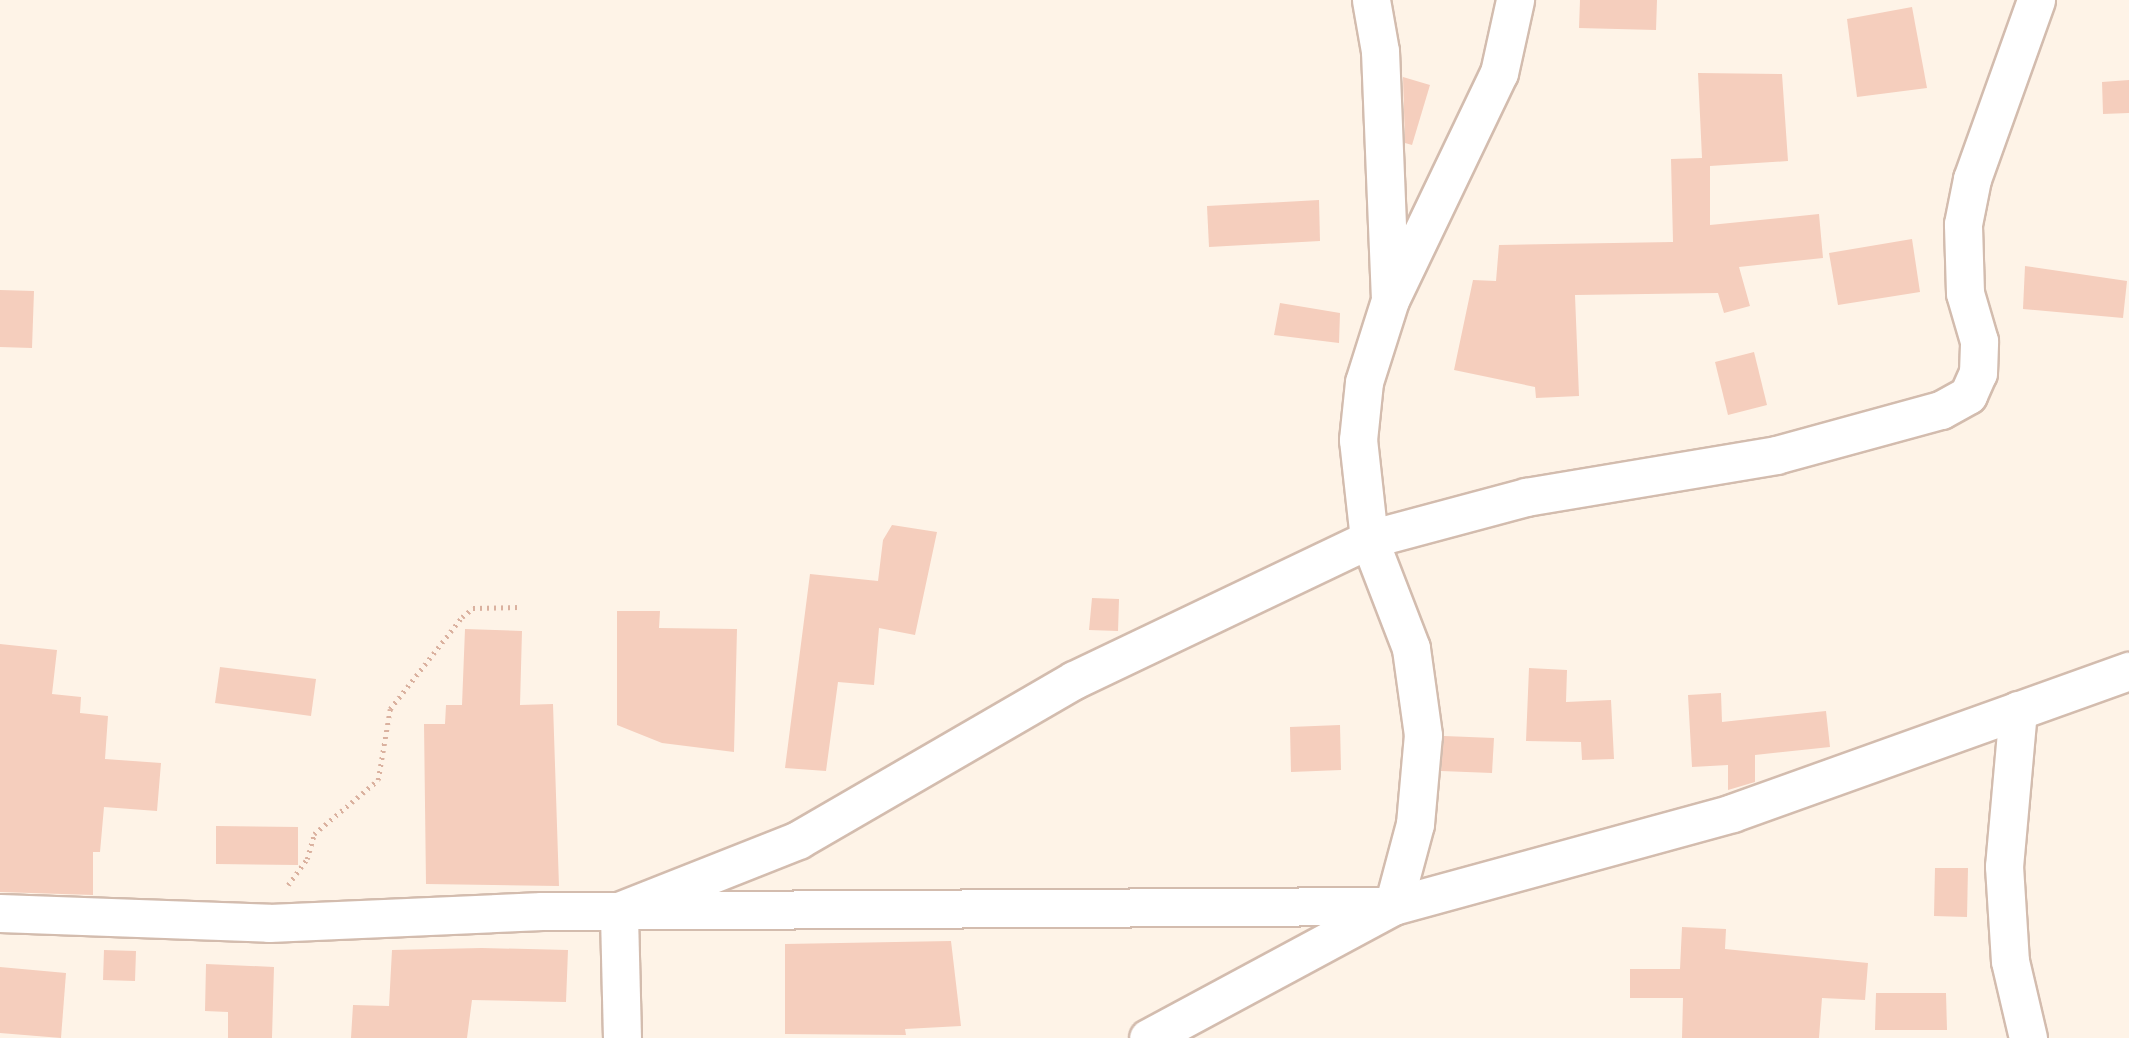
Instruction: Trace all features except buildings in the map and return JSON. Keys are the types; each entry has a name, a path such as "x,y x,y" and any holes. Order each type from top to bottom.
{"street":[{"path":"1371,0 1380,51 1390,300"},
{"path":"1393,906 1415,824 1423,735 1410,648 1369,539 1358,440 1364,382 1390,300 1499,73 1515,0"},
{"path":"619,911 798,840 1074,680 1369,539 1526,497 1776,455 1941,410 1968,395 1978,373 1979,341 1965,293 1963,224 1972,179 2038,1"},
{"path":"1148,1038 1393,906 1732,813 2129,671"},
{"path":"2018,709 2004,866 2010,961 2028,1038"},
{"path":"0,914 269,923 619,911 1393,906"},
{"path":"619,911 622,1038"}],"path":[{"path":"269,923 307,859 314,834 378,780 390,709 462,617 473,608 519,607"}]}
